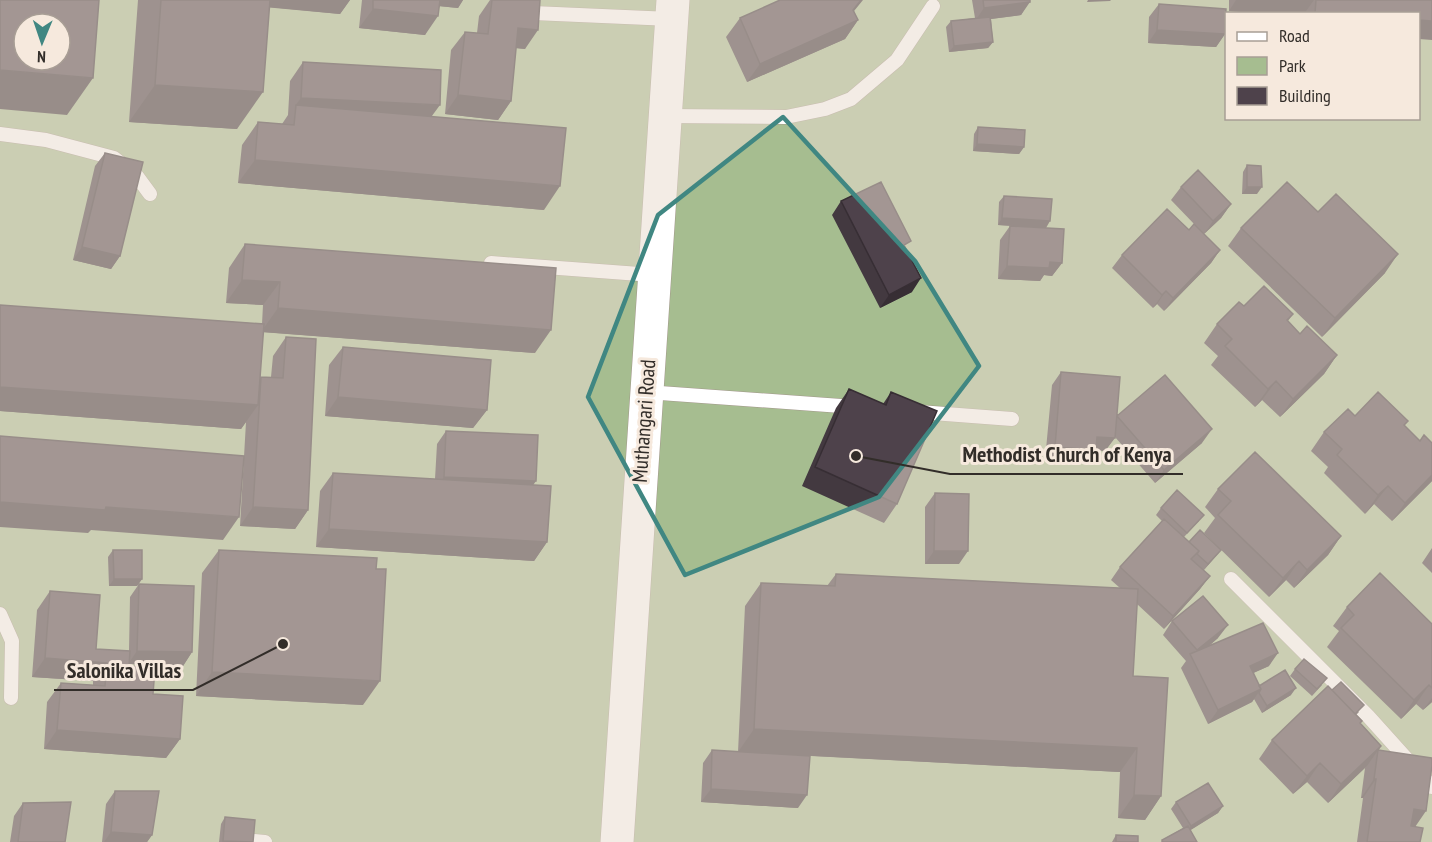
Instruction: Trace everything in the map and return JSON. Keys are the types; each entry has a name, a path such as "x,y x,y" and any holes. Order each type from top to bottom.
{"street":[{"name":"Muthangari Road","path":"617,842 672,10"}],"lane":[{"path":"665,116 786,117 825,110 851,99 897,60 933,6"},
{"path":"533,13 672,10"},
{"path":"0,134 46,140 114,158 136,176 150,194"},
{"path":"480,262 653,274"},
{"path":"646,392 870,408"},
{"path":"906,411 1012,419"},
{"path":"1231,579 1368,716 1432,787"},
{"path":"0,614 12,641 11,698"}],"highlighted area":[{"path":"783,117 915,261 979,366 879,497 685,575 588,397 658,215"}],"green space":[{"path":"0,0 1432,0 1432,842 0,842"}],"building":[{"path":"0,0 99,0 93,78 23,72 72,72 72,12 12,12 12,71 0,70"},
{"path":"161,0 270,0 263,92 155,85"},
{"path":"373,0 440,0 438,16 373,9"},
{"path":"492,0 540,0 538,30 518,28 511,101 458,95 465,32 488,34"},
{"path":"780,0 861,0 853,10 858,20 760,64 740,18"},
{"path":"983,0 1030,0 1030,2 984,8"},
{"path":"1316,0 1432,0 1432,21 1420,20 1420,12 1315,12"},
{"path":"1159,4 1226,9 1225,34 1157,30"},
{"path":"990,17 993,42 954,46 951,21"},
{"path":"303,62 441,70 440,105 301,98"},
{"path":"296,105 566,128 560,186 255,160 258,122 294,125"},
{"path":"978,127 1025,130 1024,147 977,144"},
{"path":"105,153 143,162 120,256 82,247"},
{"path":"1247,165 1261,166 1262,187 1247,187"},
{"path":"1198,170 1231,204 1213,221 1181,187"},
{"path":"881,182 911,241 904,245 921,278 889,295 841,201"},
{"path":"1287,182 1318,212 1336,194 1398,254 1335,318 1241,228"},
{"path":"1004,196 1052,199 1050,221 1002,218"},
{"path":"1167,209 1189,230 1194,224 1220,250 1173,298 1166,291 1162,295 1122,255"},
{"path":"1010,226 1064,229 1062,263 1050,262 1049,268 1007,266"},
{"path":"245,244 556,268 551,330 278,308 280,282 242,280"},
{"path":"1264,286 1293,314 1287,320 1300,334 1307,326 1337,355 1293,399 1276,381 1268,389 1225,346 1232,339 1217,324 1239,302 1244,306"},
{"path":"0,305 264,324 258,405 0,387"},
{"path":"286,337 316,339 308,510 253,507 261,377 283,378"},
{"path":"343,347 491,360 487,410 338,397"},
{"path":"1061,372 1120,377 1115,438 1097,437 1096,450 1055,447"},
{"path":"1165,375 1212,429 1164,470 1117,416"},
{"path":"849,389 886,405 891,392 937,411 897,504 815,467"},
{"path":"1378,392 1408,421 1404,425 1420,441 1424,435 1432,443 1432,475 1405,503 1388,486 1378,495 1337,455 1342,449 1324,432 1348,409 1355,416"},
{"path":"446,431 538,435 536,481 444,477"},
{"path":"0,436 244,456 239,517 0,502"},
{"path":"1255,452 1341,536 1307,570 1299,561 1283,578 1218,515 1231,501 1218,489"},
{"path":"333,473 551,486 547,542 329,529"},
{"path":"1177,490 1204,515 1187,533 1161,508"},
{"path":"935,493 969,494 968,551 934,551"},
{"path":"1164,519 1199,551 1191,559 1210,576 1173,616 1120,567"},
{"path":"1200,530 1221,550 1208,564 1189,542"},
{"path":"113,550 142,550 142,579 114,579"},
{"path":"219,550 377,558 376,569 386,569 380,681 212,672"},
{"path":"1380,573 1432,624 1432,688 1429,685 1414,700 1341,628 1354,615 1347,607"},
{"path":"836,574 1138,589 1133,676 1168,678 1161,796 1134,795 1137,748 754,729 761,583 835,586"},
{"path":"139,584 194,586 192,652 137,651"},
{"path":"50,591 100,595 96,649 130,651 129,666 155,668 153,694 183,696 180,739 57,730 61,683 105,686 107,663 45,658"},
{"path":"1203,596 1228,625 1197,650 1172,621"},
{"path":"1263,623 1278,653 1250,666 1261,689 1218,710 1190,654"},
{"path":"1304,659 1327,678 1317,689 1295,669"},
{"path":"1285,670 1296,688 1267,706 1259,693 1261,689 1259,686"},
{"path":"1341,682 1364,705 1355,714 1332,690"},
{"path":"1328,686 1362,721 1360,723 1381,746 1341,784 1320,763 1307,776 1272,740"},
{"path":"712,750 810,756 807,795 711,789"},
{"path":"1378,750 1432,758 1426,811 1414,809 1411,826 1423,828 1420,842 1367,842"},
{"path":"1208,783 1223,806 1191,826 1176,802"},
{"path":"115,791 159,791 152,835 111,832"},
{"path":"71,802 65,842 18,842 23,803"},
{"path":"225,817 255,820 253,842 223,841"},
{"path":"1188,826 1197,842 1163,842 1162,840"},
{"path":"1116,835 1138,836 1138,842 1116,842"}],"place":[{"name":"Methodist Church of Kenya","path":"856,456"},
{"name":"Salonika Villas","path":"283,644"}]}
